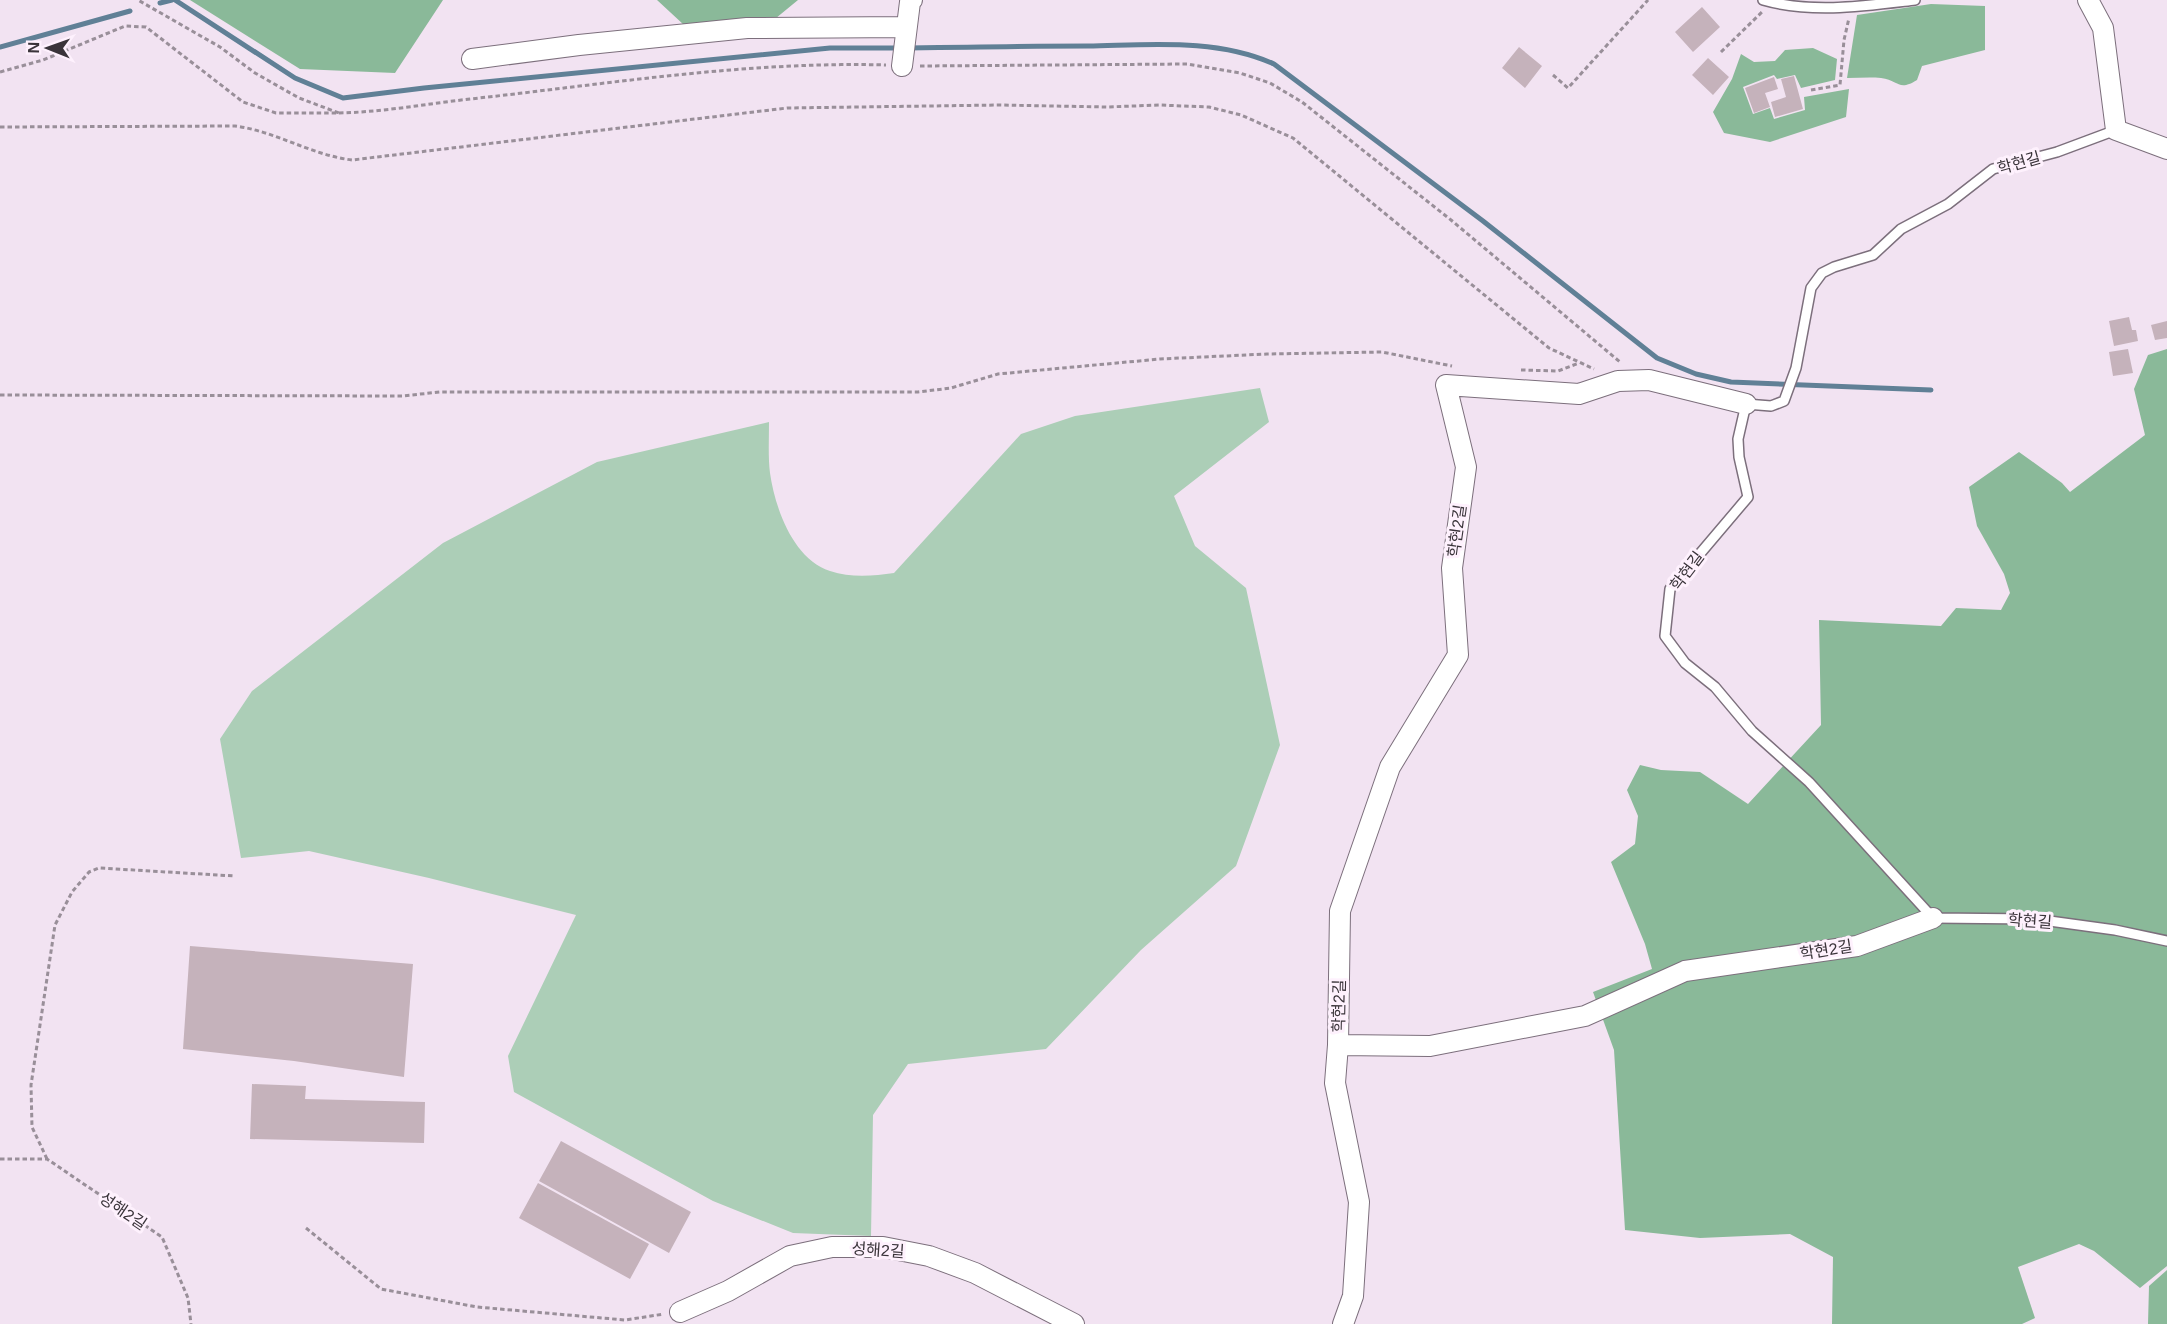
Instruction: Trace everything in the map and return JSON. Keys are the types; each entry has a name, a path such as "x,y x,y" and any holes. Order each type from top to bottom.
{"street":[{"path":"902,66 906,27 912,0"},
{"path":"2088,0 2103,28 2116,130 2167,149"},
{"path":"472,59 579,45 747,28 906,27"},
{"path":"1649,380 1746,405"},
{"name":"학현2길","path":"1649,380 1618,381 1579,394 1446,385 1466,467 1452,568 1458,655 1390,767 1340,911 1338,1045 1430,1046 1585,1017 1685,971 1857,946 1933,918"},
{"path":"1338,1045 1335,1083 1359,1202 1353,1296 1343,1324"},
{"name":"성해2길","path":"680,1312 728,1291 790,1256 832,1247 883,1247 929,1256 975,1274 1074,1324"}],"lane":[{"path":"1767,1 1794,7 1851,7 1915,0"},
{"name":"학현길","path":"2116,130 2057,152 1993,169 1948,204 1901,229 1873,255 1822,273 1811,288 1796,368 1784,401 1771,406 1746,405 1738,439 1739,458 1748,496 1670,589 1665,636 1684,663 1715,687 1752,731 1809,782 1933,918 2035,919 2115,930 2167,941"}],"path":[{"path":"138,0 219,47 255,73 299,98 339,114"},
{"path":"1553,75 1568,88 1648,0"},
{"path":"1721,52 1767,1"},
{"path":"1811,90 1840,85 1844,40 1851,7"},
{"path":"0,72 43,60 125,26 146,27 243,102 276,113 371,113 458,100 748,69 833,64 902,66 1187,64 1240,73 1270,83 1302,102 1451,220 1635,374 1649,380"},
{"path":"0,127 235,126 253,128 309,151 352,160 786,108 999,105 1209,106 1250,118 1293,138 1549,348 1590,368 1601,370"},
{"path":"0,395 402,396 440,392 918,392 951,388 998,374 1160,359 1267,354 1382,352 1454,366"},
{"path":"1515,370 1558,371 1579,363"},
{"path":"0,1159 46,1159 32,1127 31,1085 56,926 72,892 89,872 99,868 235,876"},
{"name":"성해2길","path":"46,1159 162,1237 188,1298 191,1324"},
{"path":"306,1228 381,1289 477,1307 625,1320 680,1312"}],"green space":[{"path":"190,0 443,0 395,73 300,69"},
{"path":"657,0 798,0 770,23 684,25"},
{"path":"1931,4 1985,6 1985,50 1922,66 1917,80 1906,85 1881,78 1847,78 1857,15"},
{"path":"1813,48 1837,59 1835,80 1801,88 1795,75 1777,79 1774,75 1743,87 1753,114 1770,108 1774,119 1805,110 1804,97 1849,89 1846,117 1770,142 1724,133 1713,112 1732,79 1741,54 1754,62 1775,61 1785,50"},
{"path":"2167,349 2167,1266 2140,1288 2094,1251 2079,1244 2018,1267 2035,1318 2022,1324 1832,1324 1833,1257 1790,1234 1700,1238 1625,1230 1614,1050 1593,992 1652,969 1645,944 1611,862 1635,844 1638,816 1627,790 1640,765 1661,770 1700,772 1748,804 1821,725 1819,620 1941,626 1956,608 2001,610 2010,593 2004,574 1977,526 1969,487 2019,452 2062,483 2070,492 2145,435 2134,389 2148,355"},
{"path":"1260,388 1269,422 1174,496 1195,546 1246,588 1280,745 1236,866 1141,950 1046,1049 908,1064 873,1115 871,1236 793,1233 713,1201 514,1092 508,1056 576,915 309,851 241,858 220,739 252,691 443,543 597,462 769,422 772,487 781,516 796,544 817,565 830,571 854,576 870,576 894,573 1021,434 1075,416"},
{"path":"2167,1270 2167,1324 2148,1324 2149,1286"}],"building":[{"path":"1702,7 1720,27 1693,52 1675,32"},
{"path":"1519,47 1542,66 1525,88 1502,68"},
{"path":"1708,58 1729,77 1713,95 1692,75"},
{"path":"1794,76 1803,109 1775,117 1771,102 1786,97 1781,79"},
{"path":"1774,77 1778,89 1765,93 1770,107 1754,113 1745,88"},
{"path":"2129,317 2132,330 2136,330 2138,341 2114,346 2109,321"},
{"path":"2167,321 2167,338 2155,340 2151,325"},
{"path":"2128,349 2133,373 2113,376 2109,352"},
{"path":"190,946 413,964 404,1077 294,1061 183,1049"},
{"path":"252,1084 306,1086 305,1099 425,1102 424,1143 250,1139"},
{"path":"561,1141 691,1212 669,1253 539,1181"},
{"path":"538,1183 649,1244 630,1279 519,1218"}],"waterway":[{"path":"160,3 172,0"},
{"path":"175,0 295,78 343,98 830,48 899,48"},
{"path":"0,47 130,11"},
{"path":"908,48 1159,44 1206,47 1252,56 1274,64 1483,221 1657,358 1696,374 1731,382 1931,390"}]}
